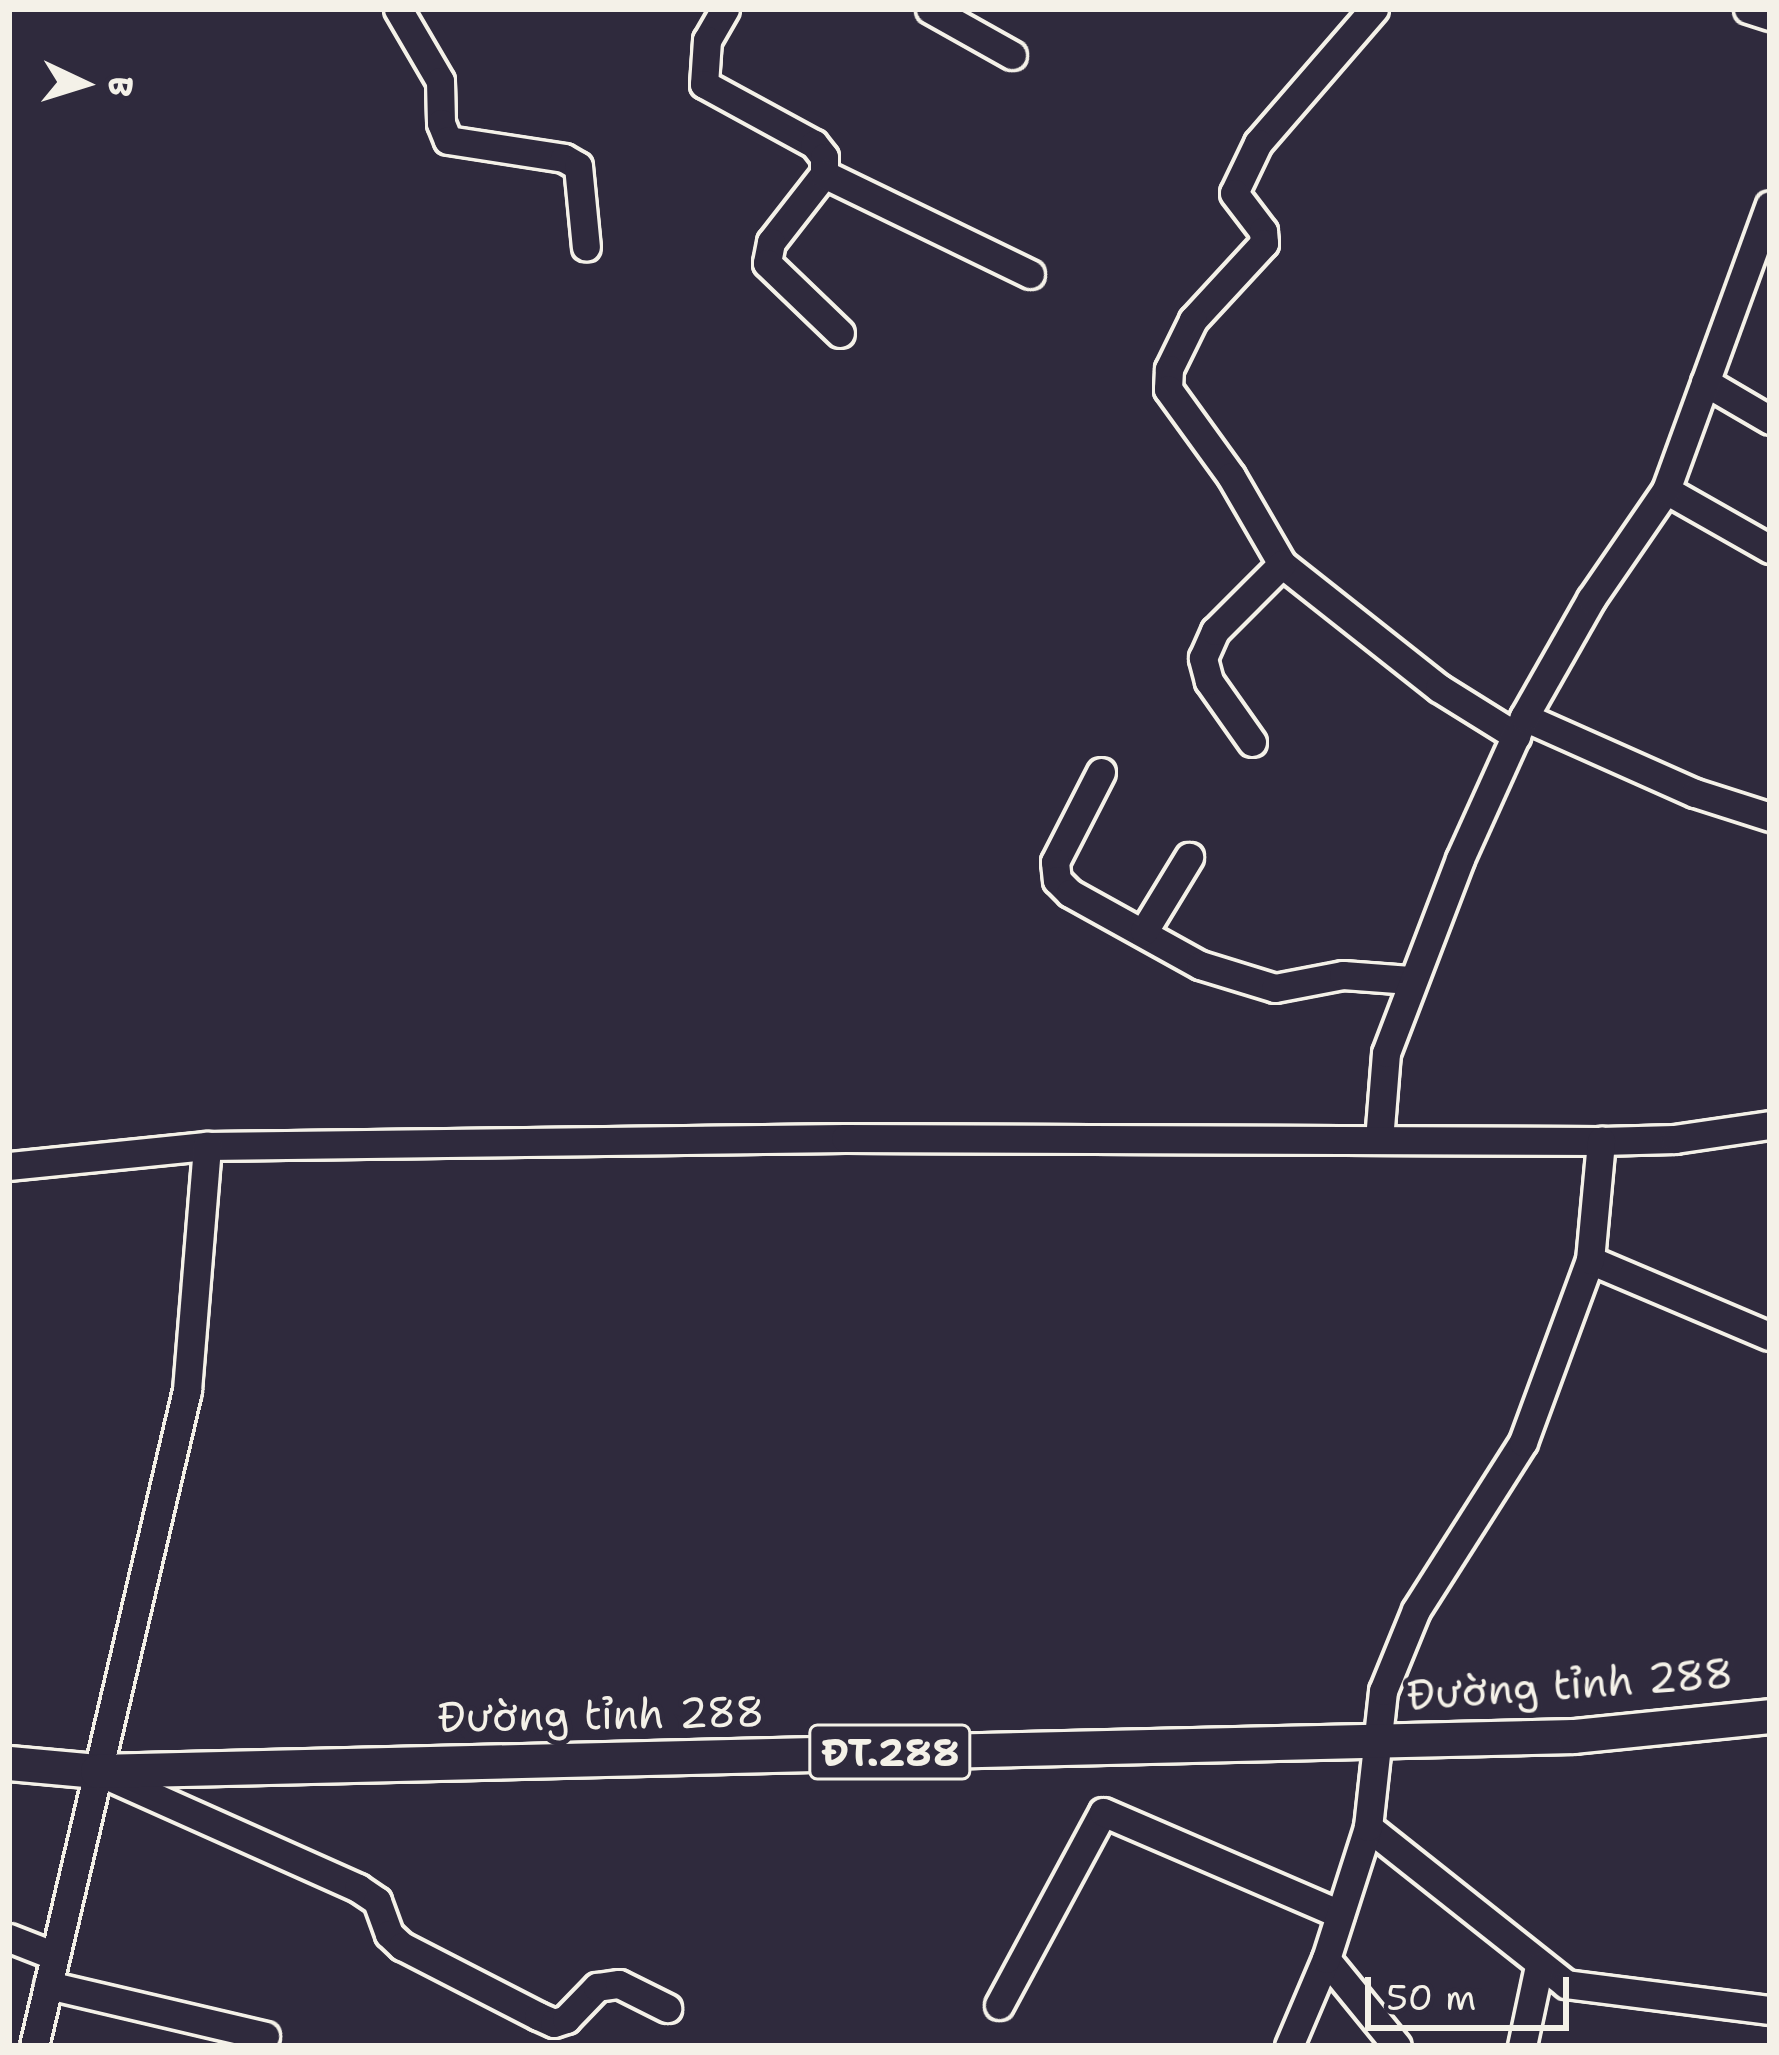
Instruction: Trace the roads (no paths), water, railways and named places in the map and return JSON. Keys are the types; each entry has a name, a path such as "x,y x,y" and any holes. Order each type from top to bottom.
{"main road":[{"name":"Đường tỉnh 288","path":"9,1762 97,1771 1574,1736 1770,1716"}],"street":[{"path":"398,9 440,81 441,123 448,140 564,158 578,166 586,247"},
{"path":"725,9 706,40 704,84 814,144 824,157 824,174 771,242 766,262 839,333"},
{"path":"930,9 1012,55"},
{"path":"1374,9 1258,143 1234,193 1263,231 1264,243 1193,320 1169,369 1168,389 1231,476 1282,564 1439,688 1520,726 1770,817"},
{"path":"1748,9 1770,16"},
{"path":"824,174 1030,274"},
{"path":"1379,1140 1386,1053 1410,980 1520,726 1592,599 1666,490 1769,215"},
{"path":"1705,382 1770,420"},
{"path":"1666,490 1770,549"},
{"path":"1252,742 1209,681 1203,658 1225,620 1282,564"},
{"path":"1101,772 1055,862 1057,880 1070,893 1200,965 1275,988 1343,974 1410,980"},
{"path":"1144,931 1190,857"},
{"path":"9,1166 208,1146 845,1138 1601,1141 1675,1139 1770,1125"},
{"path":"1288,2046 1326,1959 1368,1828 1383,1691 1416,1610 1523,1442 1590,1260 1601,1141"},
{"path":"34,2046 187,1390 208,1146"},
{"path":"1590,1260 1769,1336"},
{"path":"97,1771 358,1888 377,1901 388,1934 402,1946 554,2023 566,2019 597,1988 619,1984 667,2008"},
{"path":"999,2006 1103,1812 1340,1914"},
{"path":"1368,1828 1539,1966 1582,1990 1770,2010"},
{"path":"9,1938 55,1956"},
{"path":"1326,1959 1397,2046"},
{"path":"1522,2046 1539,1966"},
{"path":"49,1984 266,2036"}]}
